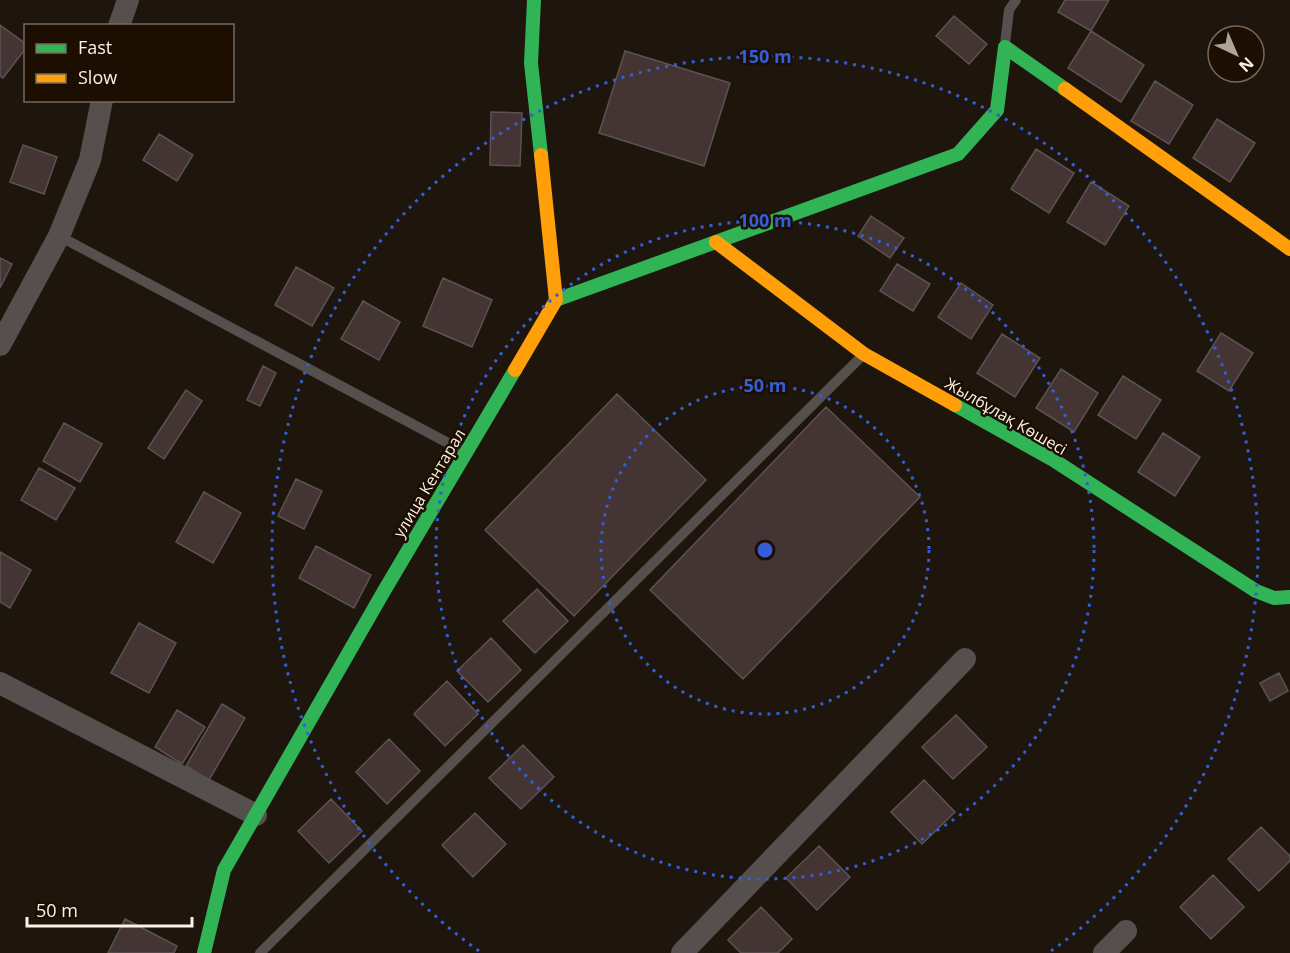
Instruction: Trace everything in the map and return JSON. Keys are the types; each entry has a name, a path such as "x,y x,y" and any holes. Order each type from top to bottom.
{"street":[{"path":"120,24 128,0"},
{"path":"534,0 531,63 556,300 958,154 997,110 1005,47 1290,249"},
{"path":"0,345 59,236 90,160 102,102"},
{"name":"Жылбұлақ Көшесі","path":"716,242 864,354 1055,461 1256,591 1274,598 1290,597"},
{"name":"улица Кентарал","path":"204,953 224,870 378,601 556,300"},
{"path":"682,953 965,659"},
{"path":"0,683 256,815"},
{"path":"1104,953 1126,931"}],"lane":[{"path":"1005,47 1009,10 1016,0"},
{"path":"59,236 466,452"},
{"path":"260,953 864,354"}],"building":[{"path":"1065,0 1109,0 1091,31 1058,12"},
{"path":"954,16 987,44 969,64 936,36"},
{"path":"0,25 24,43 24,51 3,78 0,76"},
{"path":"1091,31 1144,65 1121,102 1068,68"},
{"path":"625,51 730,83 704,166 599,133"},
{"path":"1155,81 1193,105 1169,144 1131,121"},
{"path":"491,112 522,113 520,166 490,165"},
{"path":"1217,119 1255,143 1230,182 1193,158"},
{"path":"159,134 193,155 177,181 143,160"},
{"path":"23,145 57,157 44,194 10,182"},
{"path":"1036,149 1074,173 1049,213 1011,189"},
{"path":"1091,182 1129,206 1105,245 1067,222"},
{"path":"871,216 904,238 890,258 858,236"},
{"path":"0,258 12,264 0,288"},
{"path":"897,264 930,284 913,311 880,291"},
{"path":"296,267 334,288 312,326 275,305"},
{"path":"443,278 492,300 472,347 423,326"},
{"path":"961,283 993,305 971,339 938,317"},
{"path":"363,301 400,322 379,360 341,339"},
{"path":"1221,333 1253,353 1229,391 1197,371"},
{"path":"1002,334 1040,358 1015,397 977,373"},
{"path":"263,366 276,373 260,406 247,400"},
{"path":"1061,369 1098,393 1074,432 1036,408"},
{"path":"1123,376 1161,400 1136,439 1098,415"},
{"path":"186,390 202,401 164,459 148,448"},
{"path":"617,394 706,480 574,616 485,530"},
{"path":"826,407 920,497 743,679 650,590"},
{"path":"64,423 102,444 80,482 43,461"},
{"path":"1163,433 1200,457 1175,496 1138,472"},
{"path":"39,468 75,488 56,520 21,500"},
{"path":"296,479 322,491 304,529 278,516"},
{"path":"204,492 241,513 213,563 176,542"},
{"path":"316,546 371,575 354,608 299,578"},
{"path":"0,552 31,570 10,608 0,602"},
{"path":"537,589 568,621 535,653 503,621"},
{"path":"139,623 176,643 149,693 111,673"},
{"path":"491,638 521,670 488,702 457,671"},
{"path":"1279,673 1288,691 1270,701 1260,683"},
{"path":"447,681 478,714 445,746 414,714"},
{"path":"222,704 245,718 209,780 186,766"},
{"path":"177,710 205,727 182,764 155,747"},
{"path":"956,715 987,747 953,779 922,747"},
{"path":"389,739 420,771 387,804 356,772"},
{"path":"523,745 554,777 521,809 489,778"},
{"path":"924,780 955,812 922,844 891,812"},
{"path":"331,799 362,831 329,863 298,831"},
{"path":"475,813 506,844 473,877 442,845"},
{"path":"1261,827 1290,856 1290,861 1259,891 1228,859"},
{"path":"819,846 850,877 817,910 786,878"},
{"path":"1213,875 1244,907 1211,939 1180,907"},
{"path":"761,907 792,939 778,953 741,953 728,940"},
{"path":"125,919 177,946 174,953 108,953"}],"traffic: fast":[{"path":"534,0 531,63 541,155"},
{"path":"556,300 958,154 997,110 1005,47 1065,89"},
{"path":"204,953 224,870 384,591 515,370"},
{"path":"955,405 1055,461 1256,591 1274,598 1290,597"}],"traffic: slow":[{"path":"1065,89 1290,249"},
{"path":"515,370 556,300 541,155"},
{"path":"716,242 864,354 955,405"}]}
